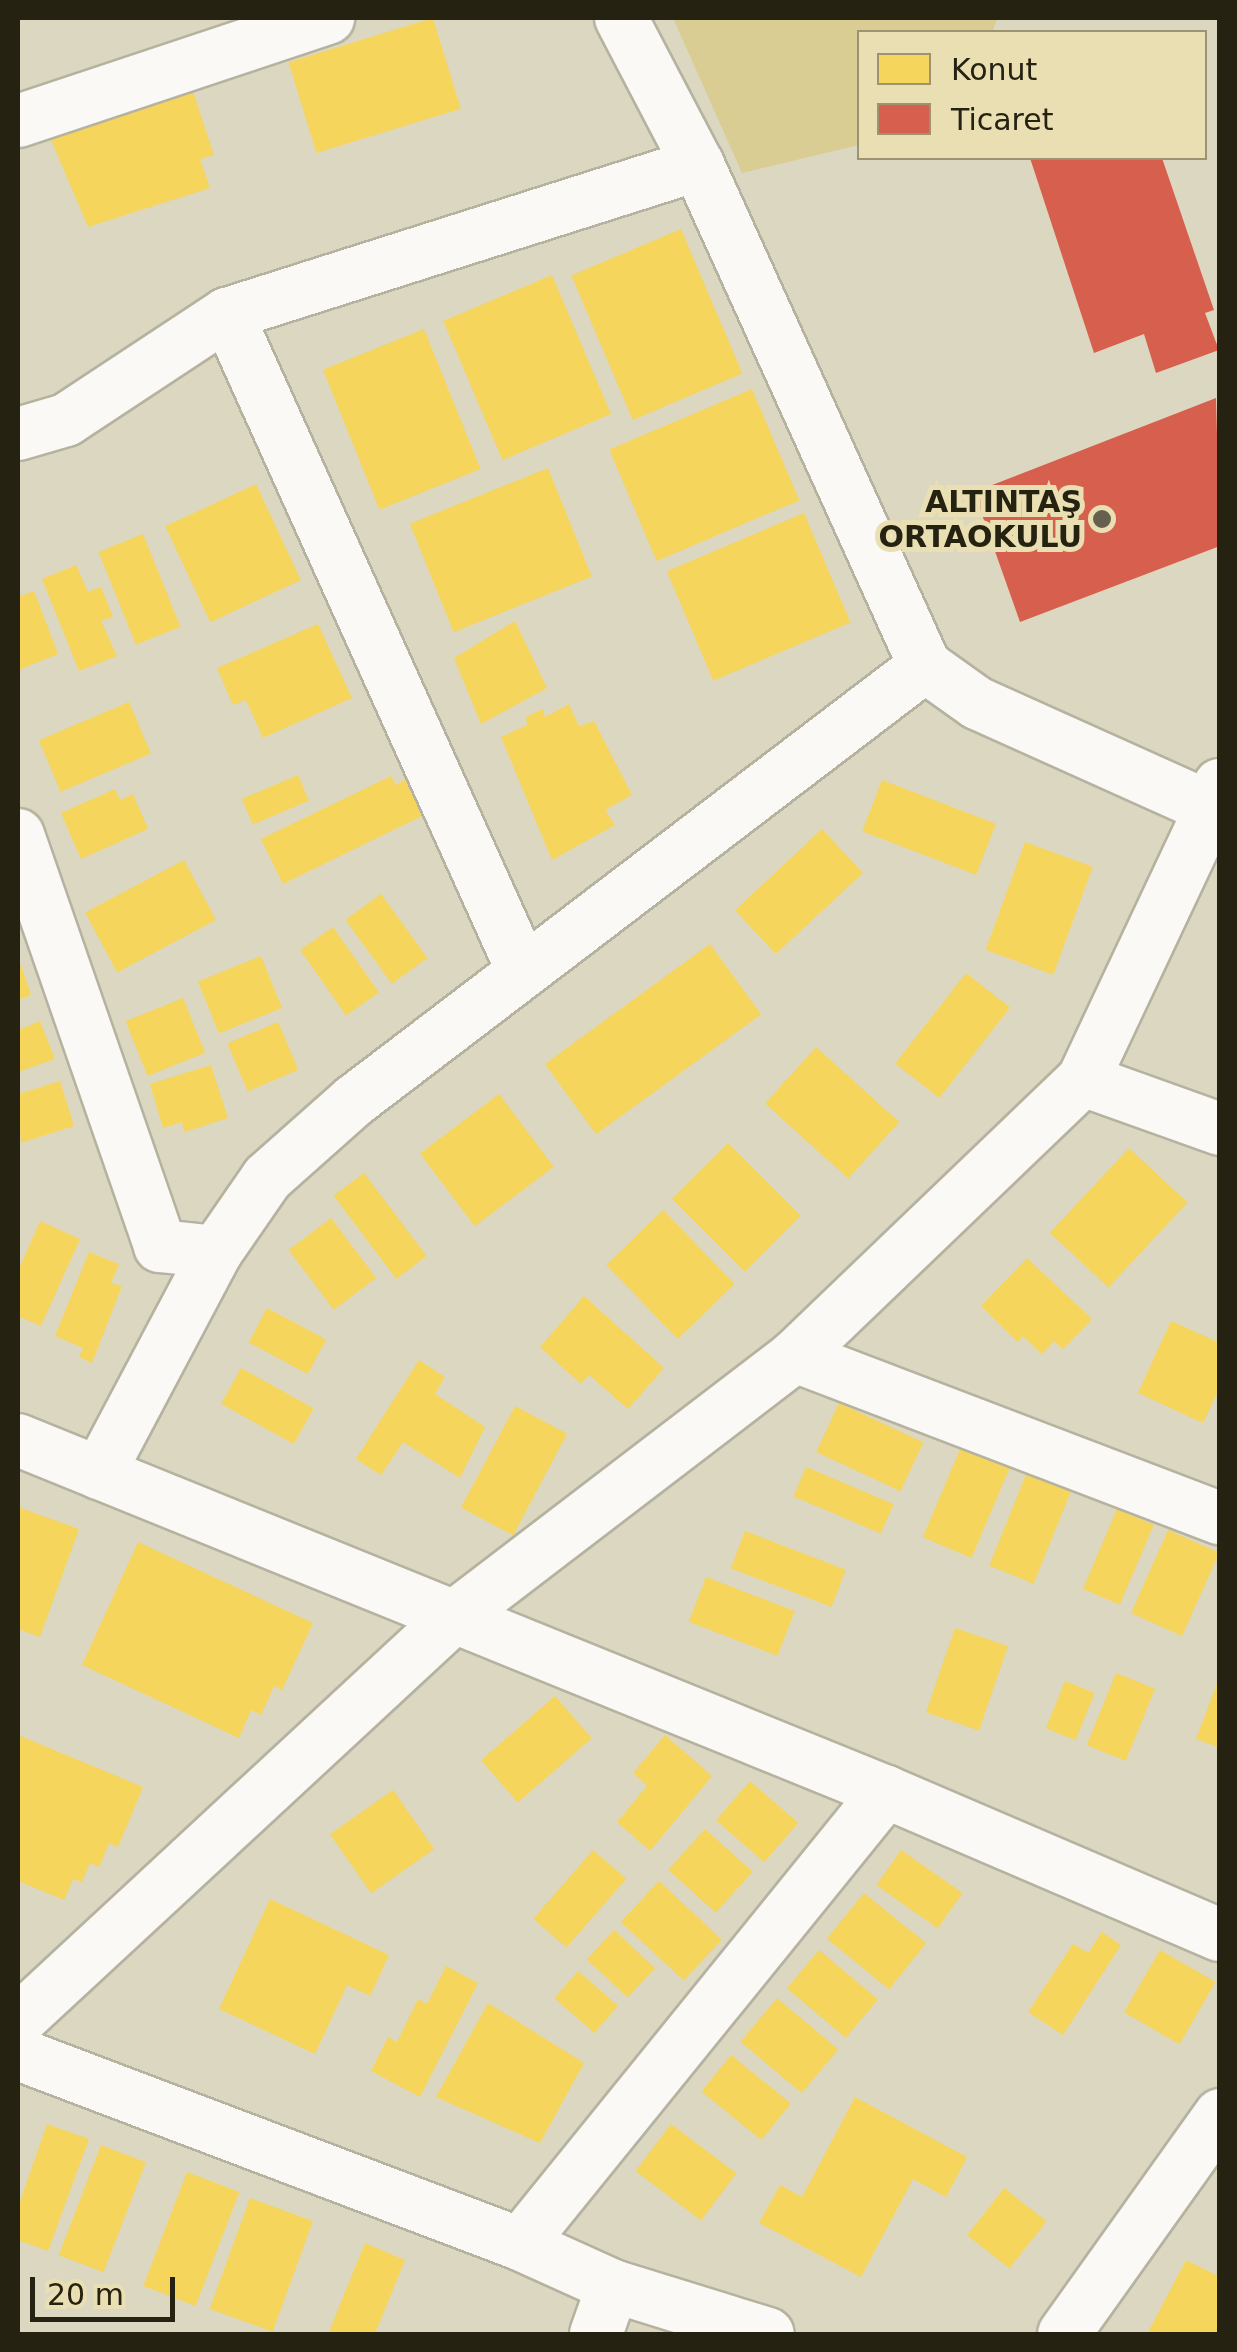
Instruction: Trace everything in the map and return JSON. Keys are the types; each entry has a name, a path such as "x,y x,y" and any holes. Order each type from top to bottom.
{"street":[{"path":"18,2020 454,1617 795,1356 1082,1080 1216,802 977,703 925,666 698,165 621,18"},
{"path":"18,122 315,20"},
{"path":"18,434 66,420 227,314 698,165"},
{"path":"227,314 523,971"},
{"path":"99,1473 216,1252 267,1178 355,1100 925,666"},
{"path":"18,835 160,1246 216,1252"},
{"path":"1082,1080 1220,1129"},
{"path":"795,1356 1220,1518"},
{"path":"18,1440 886,1792 1220,1935"},
{"path":"520,2244 886,1792"},
{"path":"18,2054 520,2244 613,2286 768,2334"},
{"path":"1064,2334 1220,2115"},
{"path":"596,2334 613,2286"}],"shaded area":[{"path":"673,18 998,18 993,30 857,30 857,145 742,173"}],"building: Konut":[{"path":"433,18 461,109 316,153 289,62"},
{"path":"192,88 214,155 200,159 210,188 88,227 49,135"},
{"path":"681,229 742,374 633,420 571,275"},
{"path":"552,275 611,414 502,460 443,321"},
{"path":"424,329 481,469 380,510 323,370"},
{"path":"752,389 799,500 657,561 609,450"},
{"path":"548,468 592,576 454,632 410,524"},
{"path":"256,484 301,580 210,622 165,526"},
{"path":"804,513 850,623 713,681 667,571"},
{"path":"143,534 180,627 136,645 98,552"},
{"path":"76,565 88,592 101,587 113,617 101,621 117,656 79,671 42,579"},
{"path":"34,591 58,654 18,670 18,597"},
{"path":"515,621 547,688 481,724 454,658"},
{"path":"318,624 352,698 263,738 246,700 233,705 217,668"},
{"path":"129,702 151,754 61,792 39,740"},
{"path":"569,704 579,726 594,721 632,795 605,810 615,825 552,860 501,737 527,725 526,717 543,709 545,717"},
{"path":"298,775 309,801 253,825 242,799"},
{"path":"391,776 396,785 406,779 424,815 283,884 261,839"},
{"path":"882,780 996,824 976,875 862,831"},
{"path":"115,789 120,800 133,794 148,829 81,859 61,813"},
{"path":"822,829 863,873 776,954 735,910"},
{"path":"1025,842 1093,867 1053,975 986,950"},
{"path":"184,860 216,920 117,973 85,913"},
{"path":"381,894 427,958 392,984 345,920"},
{"path":"333,927 379,993 346,1015 300,950"},
{"path":"710,944 761,1014 596,1134 545,1064"},
{"path":"261,956 282,1008 219,1033 198,981"},
{"path":"21,965 31,995 18,1000 18,967"},
{"path":"966,973 1010,1007 939,1098 895,1064"},
{"path":"183,998 205,1053 148,1076 126,1021"},
{"path":"40,1021 55,1059 18,1072 18,1030"},
{"path":"278,1022 298,1070 248,1091 227,1043"},
{"path":"816,1047 899,1122 848,1178 765,1103"},
{"path":"211,1065 228,1118 184,1132 182,1122 163,1128 150,1084"},
{"path":"60,1081 74,1126 21,1143 18,1094"},
{"path":"499,1094 554,1167 475,1226 420,1154"},
{"path":"728,1143 801,1216 745,1272 672,1199"},
{"path":"1129,1148 1188,1203 1108,1287 1050,1233"},
{"path":"364,1173 427,1256 396,1279 334,1196"},
{"path":"663,1210 735,1284 678,1339 606,1265"},
{"path":"331,1218 376,1278 334,1310 289,1250"},
{"path":"40,1221 80,1239 41,1326 18,1316 18,1271"},
{"path":"89,1252 119,1264 111,1283 122,1286 92,1363 79,1357 83,1348 55,1336"},
{"path":"1027,1258 1092,1319 1063,1349 1054,1341 1042,1354 1023,1336 1018,1342 981,1306"},
{"path":"584,1296 664,1368 628,1409 589,1375 581,1384 540,1347"},
{"path":"267,1308 326,1339 308,1374 249,1342"},
{"path":"1171,1321 1220,1343 1220,1387 1203,1423 1138,1393"},
{"path":"419,1360 445,1377 435,1394 485,1427 460,1478 403,1442 381,1475 356,1459"},
{"path":"241,1368 314,1408 294,1444 221,1404"},
{"path":"839,1403 923,1442 900,1491 816,1452"},
{"path":"515,1406 567,1434 513,1535 461,1508"},
{"path":"961,1447 1010,1468 971,1558 923,1537"},
{"path":"806,1467 893,1504 881,1534 793,1496"},
{"path":"1027,1472 1072,1490 1034,1584 989,1566"},
{"path":"18,1507 79,1529 40,1637 18,1629"},
{"path":"1117,1509 1154,1525 1120,1605 1083,1589"},
{"path":"1168,1530 1219,1553 1182,1636 1131,1613"},
{"path":"745,1531 846,1570 831,1607 731,1568"},
{"path":"138,1542 313,1623 282,1690 274,1686 261,1715 251,1710 239,1738 82,1665"},
{"path":"706,1577 795,1611 777,1656 689,1622"},
{"path":"955,1628 1008,1646 979,1730 926,1712"},
{"path":"1116,1673 1155,1689 1126,1761 1087,1745"},
{"path":"1220,1678 1220,1748 1196,1739"},
{"path":"1065,1681 1095,1693 1076,1740 1046,1728"},
{"path":"555,1696 592,1738 518,1803 481,1760"},
{"path":"18,1735 143,1787 118,1847 109,1843 99,1867 90,1863 82,1882 73,1879 64,1900 18,1881"},
{"path":"665,1735 712,1776 650,1851 617,1822 647,1786 633,1773"},
{"path":"750,1781 798,1823 764,1862 716,1820"},
{"path":"393,1790 434,1849 371,1893 330,1834"},
{"path":"705,1829 753,1872 716,1913 668,1870"},
{"path":"593,1850 626,1879 567,1948 533,1919"},
{"path":"901,1850 962,1893 938,1928 876,1885"},
{"path":"659,1881 722,1940 684,1981 621,1922"},
{"path":"864,1893 926,1943 889,1989 827,1939"},
{"path":"270,1899 389,1955 370,1996 347,1985 315,2054 219,2009"},
{"path":"614,1930 655,1968 628,1997 587,1959"},
{"path":"1102,1932 1121,1945 1063,2035 1028,2012 1073,1944 1088,1953"},
{"path":"819,1950 878,1999 846,2038 787,1988"},
{"path":"1160,1950 1215,1982 1179,2044 1124,2012"},
{"path":"446,1966 478,1983 420,2097 371,2071 388,2037 397,2042 418,1999 427,2004"},
{"path":"578,1971 618,2006 594,2033 554,1998"},
{"path":"777,1998 838,2049 802,2093 740,2042"},
{"path":"488,2003 584,2063 540,2143 436,2097"},
{"path":"731,2055 791,2103 761,2140 701,2092"},
{"path":"855,2097 967,2157 946,2197 913,2179 861,2277 759,2223 780,2185 802,2197"},
{"path":"47,2124 89,2139 48,2251 18,2240 18,2207"},
{"path":"671,2124 736,2173 701,2220 635,2171"},
{"path":"101,2145 146,2162 104,2272 59,2255"},
{"path":"187,2172 239,2192 196,2306 143,2286"},
{"path":"1004,2188 1047,2221 1010,2269 967,2235"},
{"path":"250,2198 313,2221 273,2332 210,2309"},
{"path":"365,2243 405,2260 375,2334 328,2334"},
{"path":"1186,2260 1220,2277 1220,2334 1147,2334"}],"building: Ticaret":[{"path":"1031,160 1163,160 1214,310 1205,313 1219,350 1156,373 1144,334 1094,353"},
{"name":"ALTINTAŞ ORTAOKULU","path":"1216,398 1220,546 1020,622 974,492"}],"place":[{"name":"ALTINTAŞ ORTAOKULU","path":"1102,519"}]}
